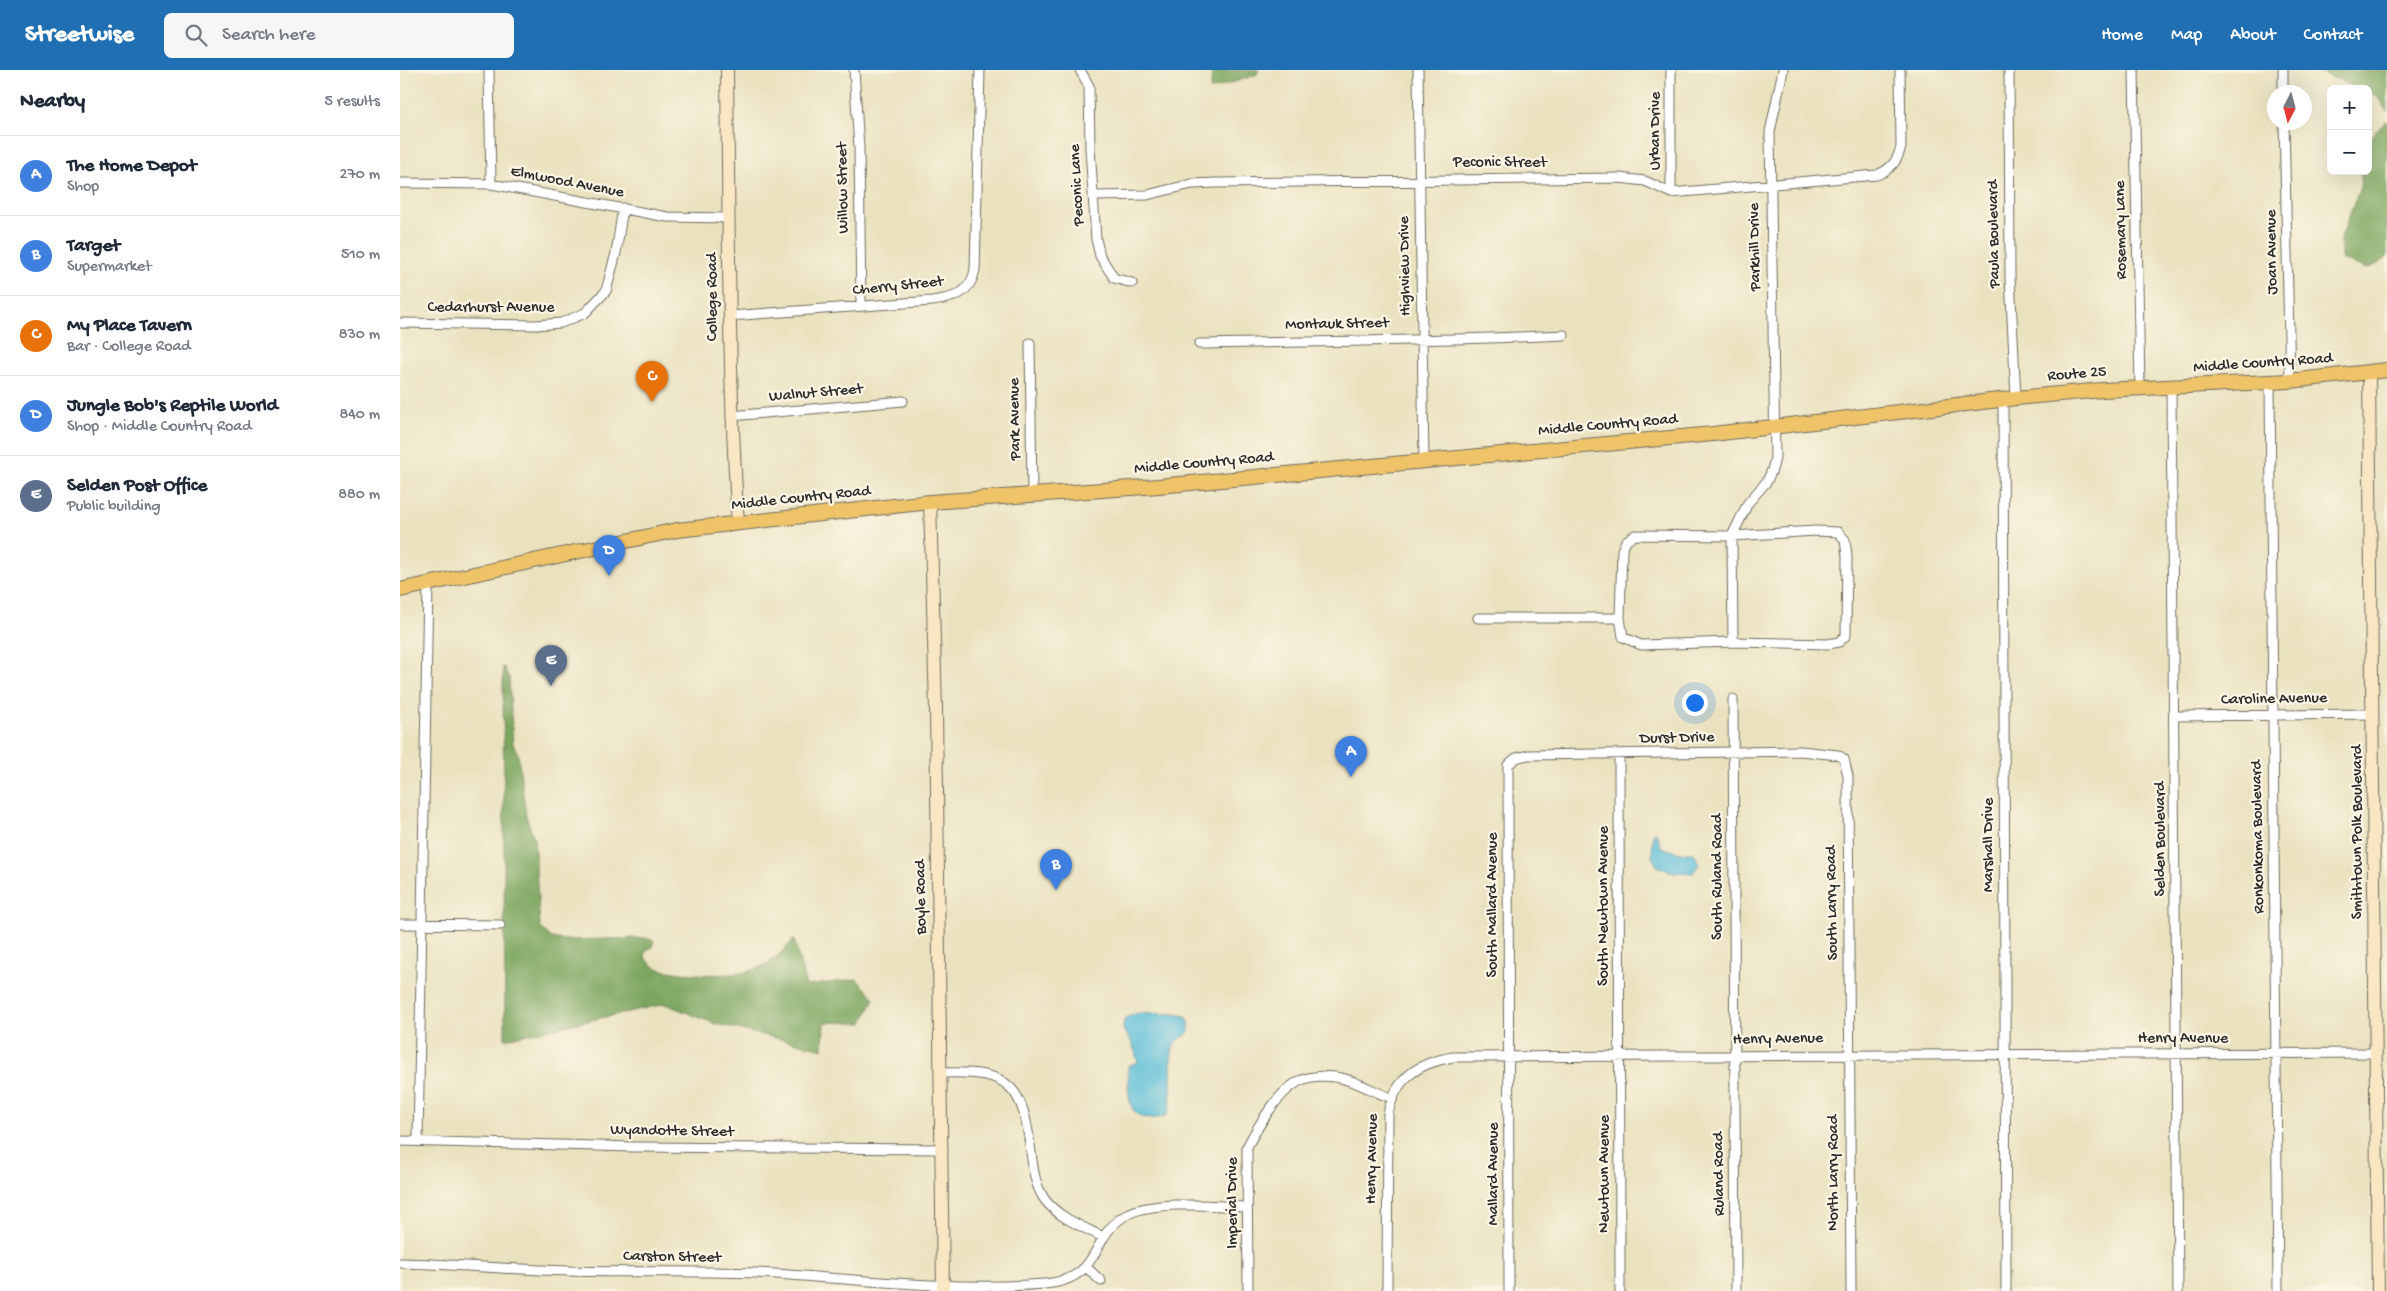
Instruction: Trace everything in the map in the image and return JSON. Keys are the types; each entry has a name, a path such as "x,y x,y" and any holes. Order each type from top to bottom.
{"main road":[{"name":"Middle Country Road","path":"2140,388 2270,383 2369,374 2387,370"},
{"name":"Route 25","path":"2010,399 2140,388"},
{"name":"Middle Country Road","path":"400,590 677,530 930,502 1159,486 1714,434 2010,399"}],"street":[{"path":"489,70 491,184"},
{"name":"College Road","path":"727,70 731,416 738,524"},
{"name":"Willow Street","path":"854,70 858,148 861,306"},
{"name":"Cherry Street","path":"730,316 944,299 957,296 970,285 975,270 980,70"},
{"name":"Peconic Lane","path":"1080,70 1089,86 1094,220 1100,256 1114,278 1132,282"},
{"name":"Highview Drive","path":"1418,70 1424,461"},
{"name":"Urban Drive","path":"1671,70 1671,193"},
{"name":"Parkhill Drive","path":"1732,536 1748,503 1767,481 1775,458 1769,184 1770,132 1783,70"},
{"path":"1671,193 1877,175 1889,170 1898,159 1902,147 1900,70"},
{"path":"2009,70 2017,70"},
{"name":"Paula Boulevard","path":"2009,70 2010,399"},
{"name":"Rosemary Lane","path":"2134,70 2140,388"},
{"path":"2283,70 2283,85"},
{"name":"Joan Avenue","path":"2284,130 2290,381"},
{"name":"Peconic Street","path":"1094,196 1146,194 1200,184 1420,179 1619,178 1646,181 1671,193"},
{"name":"Elmwood Avenue","path":"400,183 491,184 667,217 729,218"},
{"name":"Cedarhurst Avenue","path":"400,323 536,325 561,323 585,313 606,291 616,253 623,208"},
{"name":"Montauk Street","path":"1200,344 1564,335"},
{"name":"Park Avenue","path":"1030,343 1032,494"},
{"name":"Smithtown Polk Boulevard","path":"2369,374 2378,1291"},
{"name":"Ronkonkoma Boulevard","path":"2270,383 2278,1291"},
{"name":"Selden Boulevard","path":"2171,388 2178,1291"},
{"name":"Marshall Drive","path":"2006,1291 2004,1055 2010,399"},
{"name":"Walnut Street","path":"731,416 903,401"},
{"name":"Boyle Road","path":"930,502 936,708 938,951 943,1149 943,1289"},
{"path":"1816,530 1838,532 1845,540 1847,556 1846,635 1839,642 1828,644 1733,642 1641,645 1623,637 1620,618 1622,550 1626,541 1635,535 1732,536 1816,530"},
{"path":"1732,536 1733,642"},
{"path":"418,1141 428,584"},
{"path":"1478,618 1620,618"},
{"name":"South Ruland Road","path":"1733,699 1733,1056"},
{"name":"Caroline Avenue","path":"2175,716 2373,714"},
{"name":"Durst Drive","path":"1516,758 1528,755 1801,751 1838,755"},
{"name":"South Newtown Avenue","path":"1619,755 1620,1056"},
{"name":"South Larry Road","path":"1838,755 1844,759 1848,776 1848,1054"},
{"name":"South Mallard Avenue","path":"1509,1056 1507,778 1508,765 1516,758"},
{"path":"400,924 500,925"},
{"name":"Henry Avenue","path":"1387,1291 1387,1137 1391,1098 1406,1078 1417,1068 1433,1060 1453,1057 1509,1056 2375,1053"},
{"name":"North Larry Road","path":"1848,1054 1850,1291"},
{"name":"Mallard Avenue","path":"1509,1056 1509,1291"},
{"name":"Newtown Avenue","path":"1620,1056 1620,1291"},
{"name":"Ruland Road","path":"1733,1056 1736,1291"},
{"path":"942,1073 978,1073 1001,1081 1014,1090 1022,1103 1027,1119 1037,1186 1046,1200 1058,1212 1075,1223 1103,1236"},
{"name":"Imperial Drive","path":"1248,1291 1247,1147 1256,1130 1296,1083 1309,1077 1342,1078 1391,1098"},
{"name":"Wyandotte Street","path":"400,1141 634,1147 943,1149"},
{"path":"1101,1281 1086,1267 1095,1255 1103,1236 1129,1213 1142,1209 1177,1205 1246,1206"},
{"name":"Carston Street","path":"400,1262 502,1270 774,1274 943,1289 1045,1284 1062,1281 1086,1267"}],"green space":[{"path":"1213,70 1259,70 1256,75 1210,90"},
{"path":"2315,70 2387,70 2387,112 2377,96 2372,94 2372,85 2351,85"},
{"path":"2387,120 2387,256 2378,264 2366,269 2341,259 2341,238 2360,187 2361,175 2372,175 2372,136"},
{"path":"503,666 509,678 513,744 518,754 526,816 534,838 540,927 552,938 562,940 645,938 654,941 653,947 646,950 645,958 655,967 676,972 703,974 742,973 757,969 774,958 794,939 806,986 857,979 874,998 863,1023 824,1022 823,1049 716,1024 665,1004 505,1039"}],"water":[{"path":"1656,832 1661,847 1680,853 1694,853 1699,864 1693,873 1673,872 1657,866 1652,857 1653,833"},
{"path":"1138,1013 1186,1016 1189,1022 1189,1032 1176,1042 1173,1048 1170,1107 1167,1115 1158,1118 1140,1116 1131,1106 1129,1098 1128,1066 1138,1062 1132,1043 1123,1026 1125,1018"}],"place":[{"name":"My Place Tavern","path":"652,402"},
{"name":"Jungle Bob's Reptile World","path":"609,576"},
{"name":"Selden Post Office","path":"551,686"},
{"name":"The Home Depot","path":"1351,777"},
{"name":"Target","path":"1056,890"}]}
